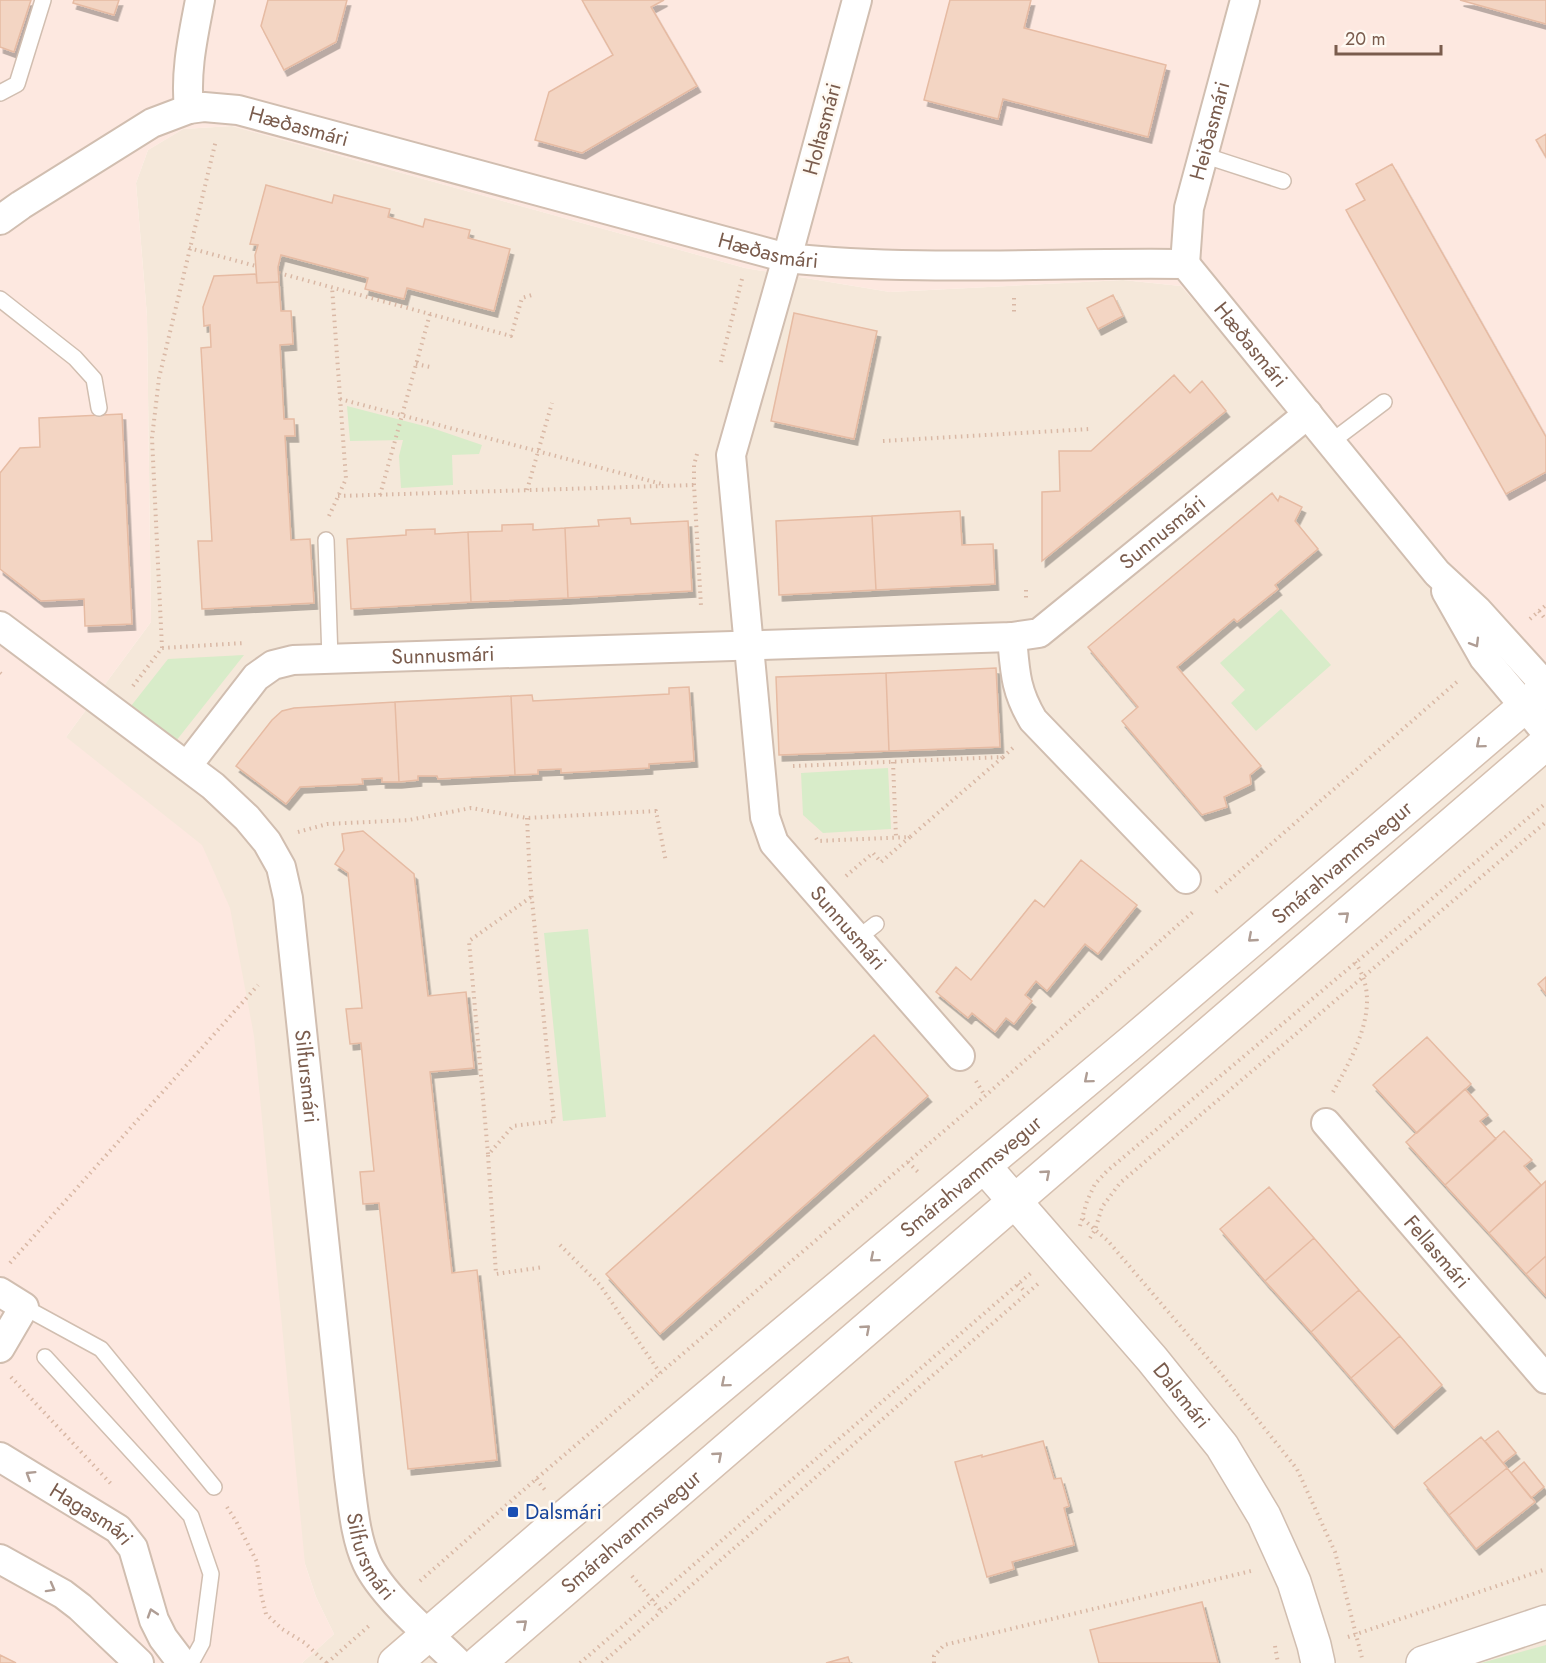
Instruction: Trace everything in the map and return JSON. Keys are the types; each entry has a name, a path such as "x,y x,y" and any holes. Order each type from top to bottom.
{"main road":[{"name":"Smárahvammsvegur","path":"395,1663 984,1167 1539,693"},
{"name":"Smárahvammsvegur","path":"479,1663 1546,743"},
{"name":"Dalsmári","path":"984,1167 1152,1359 1222,1446 1264,1516 1294,1582 1318,1663"},
{"path":"1423,1663 1546,1622"}],"street":[{"path":"189,109 187,79 189,59 200,0"},
{"name":"Holtasmári","path":"788,258 857,0"},
{"name":"Heiðasmári","path":"1185,264 1189,208 1245,0"},
{"name":"Hæðasmári","path":"0,220 21,204 152,123 189,109 222,108 238,110 788,258 825,262 893,264 1185,264 1437,573 1463,625 1484,658 1539,693 1546,732"},
{"name":"Sunnusmári","path":"788,258 730,454 765,817 774,843 867,931 960,1056"},
{"name":"Sunnusmári","path":"187,766 248,685 263,671 283,662 1012,637 1039,633 1308,414"},
{"name":"Silfursmári","path":"0,626 213,786 247,818 267,842 281,867 288,898 354,1513 360,1542 367,1563 382,1587 458,1663"},
{"path":"1012,637 1016,680 1024,704 1037,725 1186,879"},
{"name":"Fellasmári","path":"1326,1123 1546,1379"},
{"path":"0,1347 24,1307 4,1279"},
{"name":"Hagasmári","path":"0,1457 118,1529 126,1537 133,1548 154,1620 163,1638 182,1663"},
{"path":"0,1559 63,1594 80,1607 139,1663"}],"lane":[{"path":"0,93 17,84 43,0"},
{"path":"1203,155 1283,181"},
{"path":"0,299 75,358 94,379 99,408"},
{"path":"1331,442 1384,402"},
{"path":"326,540 330,659"},
{"path":"24,1307 101,1349 214,1486"},
{"path":"45,1357 191,1516 211,1574 202,1643 191,1663"}],"path":[{"path":"162,648 152,438 155,402 189,248 216,140"},
{"path":"189,248 256,266"},
{"path":"279,273 512,336 522,298 532,295"},
{"path":"327,518 346,479 332,287"},
{"path":"1014,291 1014,315"},
{"path":"380,495 430,314"},
{"path":"416,363 429,367"},
{"path":"340,399 669,486"},
{"path":"527,490 552,403"},
{"path":"883,441 1090,429"},
{"path":"338,496 694,485"},
{"path":"1539,611 1546,620"},
{"path":"1214,894 1465,675"},
{"path":"846,876 873,853 881,862 1037,725"},
{"path":"792,777 791,766 1003,757"},
{"path":"893,762 896,837"},
{"path":"1079,1230 1087,1201 1095,1184 1107,1171 1546,803"},
{"path":"327,824 409,820 471,808 527,818 656,810 666,861"},
{"path":"488,1155 513,1126 554,1121 531,897 527,818"},
{"path":"1084,1243 1095,1230 1102,1207 1120,1183 1546,822"},
{"path":"810,833 818,841 910,837"},
{"path":"531,897 469,941 496,1274 544,1267"},
{"path":"413,1587 985,1096 1196,909"},
{"path":"1326,1123 1326,1106 1353,1057 1364,1023 1368,992 1364,975 1355,962"},
{"path":"4,1279 258,985"},
{"path":"560,1245 600,1286 660,1373"},
{"path":"580,1663 1038,1267"},
{"path":"1033,1271 1048,1290"},
{"path":"602,1663 1040,1281"},
{"path":"1018,1284 1026,1293"},
{"path":"214,1486 236,1521 257,1562 266,1614 282,1629 305,1643 326,1663 376,1619"},
{"path":"934,1663 934,1656 944,1645 1258,1569"},
{"path":"1341,1639 1546,1569"},
{"path":"632,1576 661,1611"},
{"path":"1275,1644 1278,1663"},
{"path":"333,1658 339,1663"}],"shaded area":[{"path":"0,0 1546,0 1546,698 1181,286 1123,280 890,292 745,268 232,126 183,129 148,150 136,183 147,316 151,622 66,737 202,845 230,908 254,1036 305,1564 316,1597 334,1634 302,1663 0,1663"},
{"path":"232,126 745,268 890,292 1123,280 1181,286 1546,698 1546,1663 302,1663 334,1634 316,1597 305,1564 66,737 151,622 147,316 136,183 148,150 183,129"}],"green space":[{"path":"347,406 432,428 482,445 479,454 452,455 453,485 401,488 399,456 403,440 350,441"},
{"path":"1281,609 1331,665 1256,731 1231,703 1245,690 1220,663"},
{"path":"244,655 176,741 131,706 168,659"},
{"path":"888,768 891,829 823,833 803,815 801,773"},
{"path":"588,929 606,1117 563,1121 544,933"},
{"path":"1546,1645 1546,1663 1481,1663"}],"building":[{"path":"0,0 31,0 14,52 0,47"},
{"path":"74,0 119,0 114,15 73,3"},
{"path":"268,0 347,0 336,42 284,70 261,26"},
{"path":"582,0 664,0 651,7 697,86 582,153 535,140 549,92 613,55"},
{"path":"950,0 1031,0 1024,28 1166,65 1148,137 1003,99 998,119 924,100"},
{"path":"1460,0 1546,0 1546,24"},
{"path":"1546,134 1546,157 1536,140"},
{"path":"1392,164 1546,437 1546,472 1506,494 1346,210 1365,200 1356,184"},
{"path":"266,185 332,203 334,195 390,209 388,217 423,227 425,219 470,230 468,238 510,249 494,311 407,288 404,299 365,289 368,278 281,255 278,267 279,282 257,283 255,255 258,245 250,244"},
{"path":"256,274 257,283 279,282 281,311 291,311 293,344 280,345 284,419 294,419 295,436 285,436 291,540 310,539 314,603 202,609 198,541 212,541 201,348 211,347 210,325 204,326 203,307 214,276"},
{"path":"1113,295 1123,316 1098,329 1087,308"},
{"path":"794,313 877,331 854,439 771,421"},
{"path":"1174,375 1190,393 1202,381 1226,411 1042,561 1042,492 1060,491 1059,451 1091,451"},
{"path":"122,414 132,624 85,626 84,599 41,601 0,569 0,473 20,448 40,447 39,418"},
{"path":"1272,493 1278,501 1280,496 1302,507 1295,521 1318,549 1275,585 1278,589 1237,622 1234,619 1177,667 1261,766 1250,775 1251,784 1224,797 1227,807 1202,815 1122,721 1138,707 1088,647"},
{"path":"960,511 962,545 993,544 995,584 876,590 872,516"},
{"path":"872,516 876,590 779,595 776,521"},
{"path":"630,518 631,524 688,521 692,591 568,598 565,528 599,526 598,520"},
{"path":"533,524 533,530 565,528 568,598 471,602 468,532 502,531 502,525"},
{"path":"435,529 435,534 468,532 471,602 351,609 347,539 406,535 406,530"},
{"path":"996,668 1000,747 889,751 886,673"},
{"path":"886,673 889,751 779,755 776,677"},
{"path":"689,687 694,761 649,764 649,768 561,773 561,769 538,770 538,774 515,775 511,696 532,695 533,701 669,694 669,688"},
{"path":"511,696 515,775 438,779 437,776 418,776 418,780 399,782 395,702"},
{"path":"395,702 399,782 382,782 382,778 362,779 363,784 300,787 286,804 236,766 272,720 282,711 294,708"},
{"path":"363,831 414,874 428,996 466,992 474,1068 430,1072 452,1273 477,1270 497,1460 408,1469 379,1203 363,1204 360,1172 374,1171 361,1043 350,1044 346,1009 362,1008 348,873 335,864 344,850 342,834"},
{"path":"1081,860 1137,905 1098,954 1085,944 1047,991 1036,981 1025,995 1032,1001 1014,1024 1006,1018 995,1032 972,1013 968,1018 936,992 956,967 971,980 1035,900 1044,907"},
{"path":"1546,977 1546,994 1538,984"},
{"path":"874,1035 928,1096 660,1334 606,1274"},
{"path":"1427,1037 1471,1084 1417,1133 1373,1085"},
{"path":"1465,1089 1488,1115 1480,1121 1496,1139 1445,1185 1406,1142"},
{"path":"1504,1131 1532,1160 1524,1166 1541,1185 1489,1233 1445,1185"},
{"path":"1546,1181 1546,1256 1526,1274 1489,1233"},
{"path":"1269,1187 1314,1238 1265,1281 1220,1229"},
{"path":"1314,1238 1359,1290 1311,1332 1265,1281"},
{"path":"1546,1256 1546,1296 1526,1274"},
{"path":"1359,1290 1400,1336 1351,1378 1311,1332"},
{"path":"1400,1336 1442,1385 1394,1428 1351,1378"},
{"path":"1498,1431 1516,1453 1503,1463 1485,1441"},
{"path":"1481,1437 1507,1468 1449,1515 1424,1483"},
{"path":"1043,1441 1054,1479 1061,1478 1069,1506 1064,1508 1074,1545 1012,1562 1014,1569 987,1577 955,1462"},
{"path":"1524,1462 1544,1487 1531,1498 1511,1473"},
{"path":"1507,1468 1535,1502 1476,1549 1449,1515"},
{"path":"1202,1602 1218,1663 1099,1663 1090,1630"},
{"path":"0,1655 16,1663 0,1663"},
{"path":"848,1657 850,1663 826,1663"}],"place":[{"name":"Dalsmári","path":"513,1512"}]}
